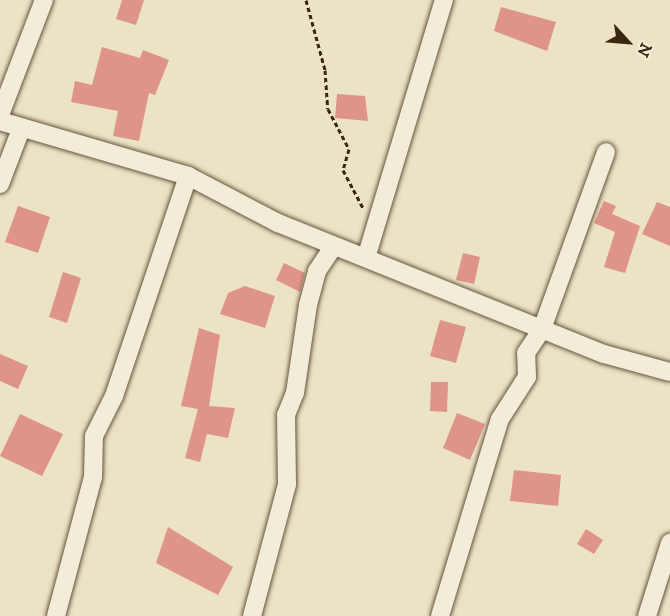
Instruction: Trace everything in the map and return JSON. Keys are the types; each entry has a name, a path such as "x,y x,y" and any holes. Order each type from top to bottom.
{"street":[{"path":"0,115 44,0"},
{"path":"366,258 444,0"},
{"path":"0,121 188,176 334,246 604,354 670,372"},
{"path":"0,184 21,129"},
{"path":"440,616 500,419 527,376 526,353 542,329 606,152"},
{"path":"56,616 93,477 94,436 114,396 188,176"},
{"path":"252,616 287,484 286,415 295,393 308,305 317,271 334,246"},
{"path":"647,616 670,543"}],"path":[{"path":"306,0 325,70 328,109 350,149 343,170 374,228"}],"building":[{"path":"122,0 144,0 136,25 116,19"},
{"path":"501,7 556,22 547,51 494,31"},
{"path":"102,47 140,58 143,50 169,60 155,95 149,93 139,141 113,136 118,111 71,102 75,81 92,85"},
{"path":"337,94 365,96 368,121 335,118"},
{"path":"604,201 616,206 612,214 640,226 625,273 604,267 615,232 594,223"},
{"path":"657,202 670,207 670,246 642,234"},
{"path":"18,206 50,217 38,253 5,242"},
{"path":"463,253 480,257 474,284 456,280"},
{"path":"284,263 305,273 300,292 276,280"},
{"path":"63,272 81,278 67,323 49,317"},
{"path":"245,286 275,296 265,328 220,314 228,293"},
{"path":"440,320 466,327 456,363 430,356"},
{"path":"199,328 220,335 209,406 235,408 228,438 207,434 200,462 185,458 198,409 181,406"},
{"path":"0,354 28,366 18,389 0,381"},
{"path":"431,382 448,382 447,412 430,411"},
{"path":"457,413 485,424 470,460 443,448"},
{"path":"20,414 63,434 42,476 0,456"},
{"path":"514,470 561,475 558,506 510,501"},
{"path":"168,527 233,567 218,595 156,563"},
{"path":"586,529 603,540 594,554 577,544"}]}
